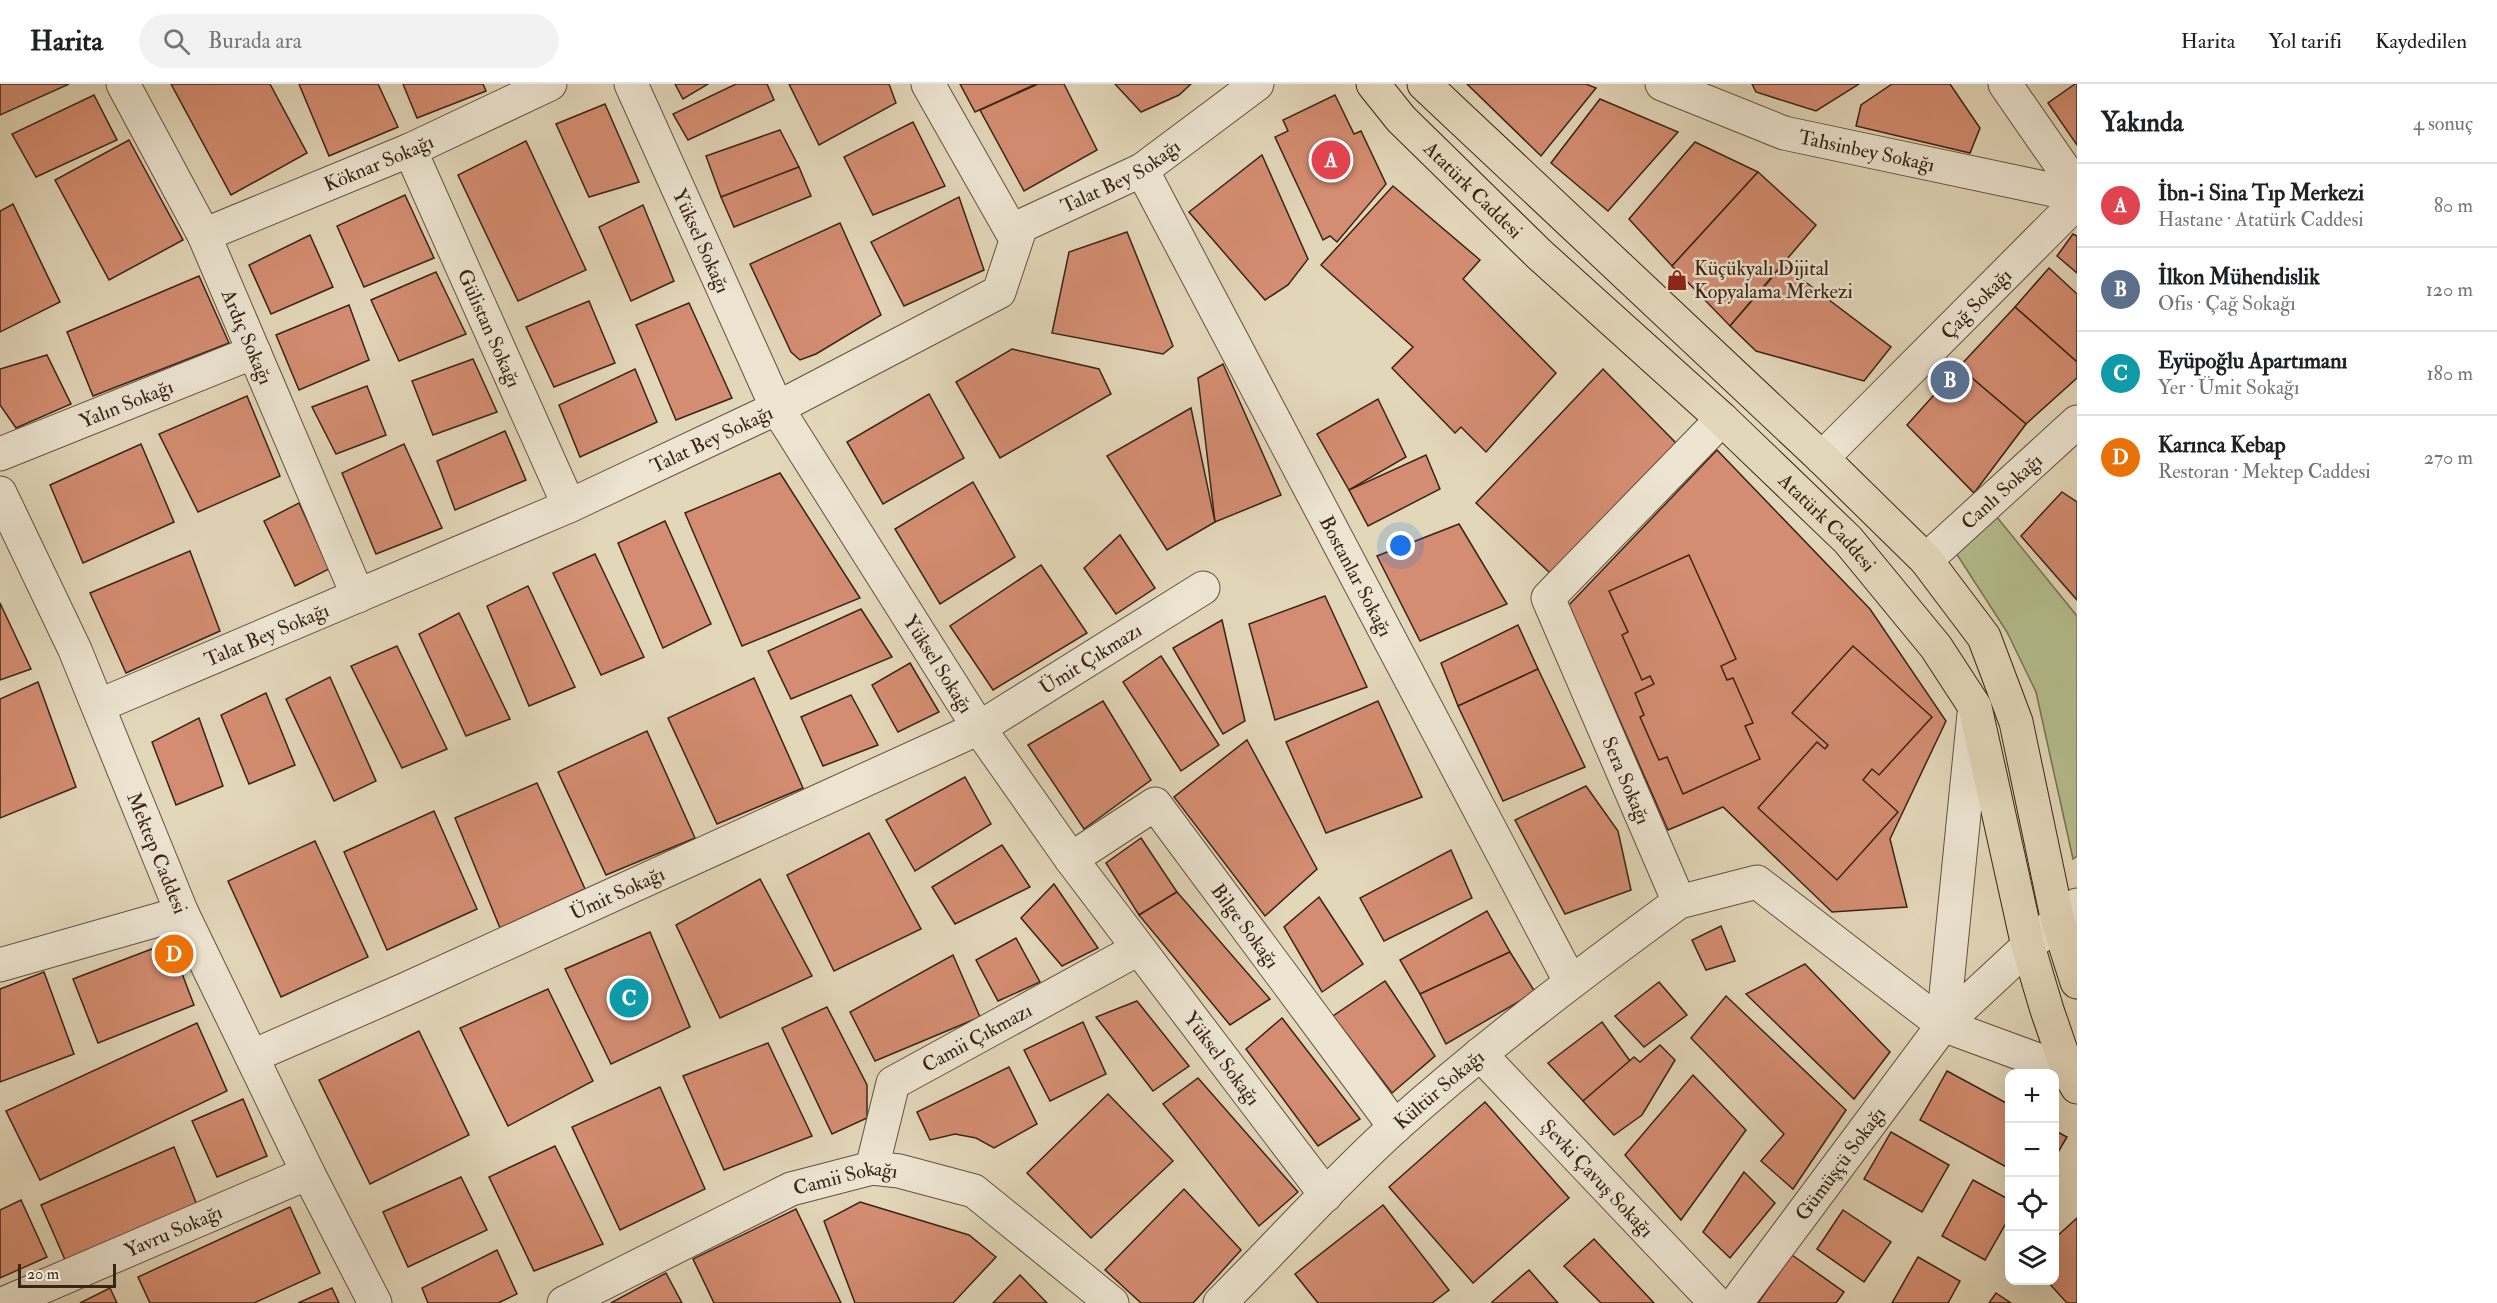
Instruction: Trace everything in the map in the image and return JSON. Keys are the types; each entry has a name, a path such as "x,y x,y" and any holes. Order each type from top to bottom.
{"main road":[{"name":"Atatürk Caddesi","path":"1373,84 1401,119 1539,254 1722,419 1848,540 1936,647 1975,707 2028,946 2047,1010 2073,1079"},
{"name":"Atatürk Caddesi","path":"1424,84 1822,458 1926,561 1984,637 2016,722 2067,914 2077,982"}],"street":[{"name":"Ardıç Sokağı","path":"123,84 204,235 358,596"},
{"name":"Köknar Sokağı","path":"204,235 410,150 550,84"},
{"name":"Yüksel Sokağı","path":"631,84 777,408 980,728 1071,859 1326,1195"},
{"path":"928,84 1016,239"},
{"name":"Talat Bey Sokağı","path":"98,706 569,506 777,408 999,292 1021,226 1142,170 1257,84"},
{"name":"Tahsinbey Sokağı","path":"1662,84 1784,133 2077,195"},
{"path":"2006,84 2077,188"},
{"name":"Gülistan Sokağı","path":"410,150 569,506"},
{"name":"Bostanlar Sokağı","path":"1142,170 1570,981"},
{"name":"Çağ Sokağı","path":"1822,458 2077,202"},
{"name":"Yalın Sokağı","path":"0,454 254,352"},
{"name":"Sera Sokağı","path":"1679,902 1548,598 1722,419"},
{"name":"Canlı Sokağı","path":"1926,561 2077,422"},
{"name":"Mektep Caddesi","path":"0,493 75,650 182,913 308,1173 375,1303"},
{"name":"Ümit Çıkmazı","path":"980,728 1203,588"},
{"path":"1943,1025 1975,707"},
{"name":"Ümit Sokağı","path":"253,1056 406,989 980,728"},
{"name":"Bilge Sokağı","path":"1071,859 1155,804 1395,1127"},
{"path":"1679,902 1757,882 1943,1025 2073,1079"},
{"name":"Kültür Sokağı","path":"1220,1303 1395,1127 1570,981 1679,902"},
{"path":"0,965 182,913"},
{"name":"Gümüşçü Sokağı","path":"1736,1303 1943,1025 2028,946 2067,914"},
{"name":"Camii Çıkmazı","path":"872,1168 893,1083 1138,949"},
{"name":"Şevki Çavuş Sokağı","path":"1480,1054 1716,1303"},
{"name":"Camii Sokağı","path":"564,1303 791,1189 872,1168 899,1171 974,1191 1112,1303"},
{"name":"Yavru Sokağı","path":"5,1303 308,1173"}],"green space":[{"path":"1992,511 2077,616 2077,856 2073,859 2036,692 2007,632 1956,553"}],"building":[{"path":"0,84 69,84 0,115"},
{"path":"171,84 270,84 307,153 231,195"},
{"path":"299,84 378,84 398,127 329,156"},
{"path":"403,84 483,84 486,91 417,118"},
{"path":"675,84 708,84 683,99"},
{"path":"736,84 767,84 774,100 688,140 673,114"},
{"path":"789,84 889,84 896,103 819,145"},
{"path":"960,84 1036,84 975,112"},
{"path":"1038,84 1064,84 1097,150 1024,191 980,110"},
{"path":"1115,84 1191,84 1179,95 1141,112"},
{"path":"1467,84 1586,84 1596,88 1541,156"},
{"path":"1752,84 1859,84 1816,111 1756,92"},
{"path":"1892,84 1950,84 1980,128 1970,153 1856,126 1861,105"},
{"path":"2077,84 2077,145 2048,103"},
{"path":"94,95 117,140 36,177 12,134"},
{"path":"1335,95 1354,134 1361,131 1386,184 1337,242 1330,236 1323,240 1275,137 1288,131 1283,120"},
{"path":"1600,99 1678,132 1608,211 1551,163"},
{"path":"605,104 639,182 589,197 556,124"},
{"path":"913,122 945,186 873,215 844,157"},
{"path":"780,130 799,167 721,197 706,156"},
{"path":"129,140 183,240 109,280 55,180"},
{"path":"526,141 586,270 518,301 458,175"},
{"path":"1695,142 1758,172 1672,266 1629,219"},
{"path":"1262,155 1308,259 1288,285 1265,300 1189,212"},
{"path":"799,167 811,196 734,227 721,197"},
{"path":"1758,172 1816,225 1730,326 1672,266"},
{"path":"1393,186 1480,260 1463,279 1556,373 1486,452 1461,427 1455,433 1392,368 1413,347 1321,265"},
{"path":"405,195 434,258 364,287 337,226"},
{"path":"959,197 984,270 904,306 871,242"},
{"path":"13,204 60,302 0,332 0,211"},
{"path":"643,205 674,281 631,301 599,227"},
{"path":"840,223 881,315 816,354 800,360 791,352 750,264"},
{"path":"1127,232 1173,346 1163,354 1052,333 1069,252"},
{"path":"2073,234 2077,236 2077,273 2057,256"},
{"path":"310,235 333,287 271,314 249,265"},
{"path":"1783,265 1891,347 1864,381 1756,351 1730,326"},
{"path":"2049,268 2077,294 2077,362 2015,307"},
{"path":"436,272 466,334 399,361 371,300"},
{"path":"199,276 229,343 93,396 67,332"},
{"path":"589,301 615,363 554,387 526,327"},
{"path":"689,303 732,398 676,420 636,325"},
{"path":"349,305 369,360 299,390 276,335"},
{"path":"2015,307 2077,362 2077,378 2026,424 1959,367"},
{"path":"1012,349 1099,369 1111,394 1000,458 956,382"},
{"path":"47,355 71,404 16,428 0,405 0,369"},
{"path":"473,359 497,412 433,435 412,381"},
{"path":"1223,364 1281,495 1215,522 1198,378"},
{"path":"1959,367 2026,424 1974,493 1907,425"},
{"path":"635,369 657,422 580,457 559,405"},
{"path":"1603,369 1676,443 1550,573 1476,503"},
{"path":"367,386 386,435 336,454 312,407"},
{"path":"929,394 964,458 883,504 847,442"},
{"path":"247,396 280,476 198,512 159,434"},
{"path":"1378,399 1406,457 1349,490 1317,434"},
{"path":"1191,408 1215,522 1167,550 1107,456"},
{"path":"505,431 526,480 455,510 437,461"},
{"path":"141,444 174,522 83,563 50,485"},
{"path":"404,444 442,528 376,554 342,473"},
{"path":"1717,450 1870,609 1946,721 1890,839 1907,907 1832,912 1723,807 1668,830 1569,605"},
{"path":"1426,455 1440,489 1368,526 1349,490"},
{"path":"780,473 860,598 742,646 685,513"},
{"path":"973,482 1015,557 940,604 895,529"},
{"path":"2062,492 2077,502 2077,600 2021,536"},
{"path":"299,503 329,569 295,586 264,521"},
{"path":"665,521 711,624 663,648 618,543"},
{"path":"1459,524 1507,604 1420,641 1377,556"},
{"path":"1120,535 1155,588 1116,614 1084,568"},
{"path":"190,551 220,631 126,673 90,593"},
{"path":"595,554 644,657 601,675 553,573"},
{"path":"1689,555 1736,659 1721,666 1727,680 1733,678 1753,723 1745,726 1760,759 1683,794 1667,757 1659,760 1640,717 1644,715 1635,693 1654,684 1650,676 1642,680 1622,635 1628,632 1609,591"},
{"path":"1041,565 1087,633 993,690 950,626"},
{"path":"528,586 575,687 529,706 487,606"},
{"path":"1325,596 1367,687 1275,720 1249,624"},
{"path":"0,603 31,669 0,680"},
{"path":"861,609 892,657 791,699 768,651"},
{"path":"459,613 510,719 466,736 419,634"},
{"path":"1222,620 1245,721 1223,734 1173,648"},
{"path":"1518,625 1538,669 1458,706 1441,663"},
{"path":"397,646 447,749 402,768 351,666"},
{"path":"1853,646 1932,717 1879,775 1872,769 1863,780 1898,812 1837,880 1758,808 1817,742 1825,749 1828,745 1792,713"},
{"path":"1161,656 1219,745 1181,771 1123,682"},
{"path":"910,663 939,712 898,732 872,685"},
{"path":"1538,669 1585,767 1503,801 1458,706"},
{"path":"330,677 376,781 334,801 286,699"},
{"path":"754,678 803,788 717,824 668,718"},
{"path":"38,682 76,787 0,818 0,699"},
{"path":"266,693 295,765 249,784 221,715"},
{"path":"851,695 878,745 823,766 801,717"},
{"path":"1103,701 1151,780 1084,829 1028,745"},
{"path":"1378,701 1422,797 1326,833 1286,742"},
{"path":"199,718 223,786 176,805 152,742"},
{"path":"647,731 695,838 606,875 558,772"},
{"path":"1247,740 1317,869 1265,916 1174,797"},
{"path":"965,777 991,824 915,871 886,820"},
{"path":"537,783 585,889 500,928 455,818"},
{"path":"1586,786 1618,831 1631,890 1565,914 1515,820"},
{"path":"434,811 477,909 387,950 344,852"},
{"path":"869,833 921,929 834,971 787,875"},
{"path":"1141,838 1177,892 1139,915 1106,863"},
{"path":"315,841 368,957 281,997 228,881"},
{"path":"1002,845 1030,887 955,924 932,887"},
{"path":"1451,850 1472,898 1384,941 1360,898"},
{"path":"760,879 812,976 720,1018 676,925"},
{"path":"1054,884 1098,948 1062,966 1021,918"},
{"path":"1177,892 1270,999 1230,1025 1139,915"},
{"path":"1319,897 1363,964 1322,992 1284,927"},
{"path":"1487,911 1510,952 1420,994 1400,960"},
{"path":"1721,926 1735,961 1706,970 1692,940"},
{"path":"650,932 690,1027 611,1064 565,969"},
{"path":"1016,938 1040,982 998,1001 976,960"},
{"path":"170,942 194,1005 98,1043 73,979"},
{"path":"1510,952 1535,992 1446,1044 1420,994"},
{"path":"953,955 980,1017 875,1061 850,1012"},
{"path":"1805,964 1890,1052 1854,1099 1746,994"},
{"path":"44,972 74,1054 0,1082 0,989"},
{"path":"1385,981 1435,1056 1392,1093 1333,1016"},
{"path":"1659,982 1687,1015 1644,1047 1615,1016"},
{"path":"548,989 593,1081 508,1126 460,1028"},
{"path":"1726,996 1846,1110 1793,1189 1761,1161 1784,1134 1691,1038"},
{"path":"1137,1001 1189,1066 1153,1091 1096,1017"},
{"path":"827,1007 867,1085 867,1118 832,1134 782,1028"},
{"path":"1282,1018 1360,1119 1318,1146 1246,1049"},
{"path":"1083,1022 1106,1074 1050,1101 1024,1050"},
{"path":"1602,1022 1630,1061 1583,1101 1548,1063"},
{"path":"197,1023 227,1091 40,1180 6,1111"},
{"path":"419,1031 469,1135 370,1184 319,1080"},
{"path":"768,1043 812,1136 724,1170 683,1076"},
{"path":"1660,1045 1675,1060 1642,1115 1614,1135 1583,1101 1634,1057 1640,1062"},
{"path":"1009,1067 1037,1124 994,1148 976,1138 955,1134 930,1140 917,1112"},
{"path":"1947,1071 2005,1102 2005,1166 1920,1120"},
{"path":"1693,1075 1746,1130 1681,1220 1625,1155"},
{"path":"1198,1078 1298,1192 1259,1226 1163,1104"},
{"path":"660,1087 705,1189 620,1230 572,1127"},
{"path":"1108,1094 1173,1161 1091,1238 1027,1173"},
{"path":"243,1099 267,1156 217,1177 192,1121"},
{"path":"1485,1102 1569,1198 1473,1283 1389,1187"},
{"path":"1891,1132 1949,1165 1922,1212 1864,1179"},
{"path":"2059,1133 2067,1137 2059,1151"},
{"path":"555,1146 603,1244 534,1271 489,1177"},
{"path":"174,1147 197,1205 66,1262 41,1205"},
{"path":"1744,1172 1775,1203 1730,1258 1703,1232"},
{"path":"461,1177 487,1230 408,1267 383,1212"},
{"path":"1973,1180 2005,1197 2005,1225 1985,1260 1942,1236"},
{"path":"1184,1189 1241,1250 1193,1303 1141,1303 1105,1270"},
{"path":"21,1200 47,1257 0,1278 0,1210"},
{"path":"860,1202 969,1235 996,1257 953,1303 855,1303 824,1221"},
{"path":"1383,1205 1449,1290 1432,1303 1318,1303 1295,1274"},
{"path":"290,1207 320,1273 254,1303 150,1303 138,1277"},
{"path":"796,1209 841,1303 714,1303 693,1259"},
{"path":"1843,1210 1891,1242 1864,1282 1817,1249"},
{"path":"2077,1218 2077,1303 2067,1303 2051,1285 2059,1285 2059,1234"},
{"path":"1594,1239 1654,1303 1601,1303 1564,1266"},
{"path":"497,1250 517,1294 498,1303 428,1303 422,1288"},
{"path":"1792,1255 1844,1292 1836,1303 1758,1303"},
{"path":"1918,1257 1960,1281 1948,1303 1892,1303"},
{"path":"1529,1270 1558,1303 1492,1303 1492,1302"},
{"path":"666,1273 682,1303 611,1303"},
{"path":"1020,1275 1047,1303 993,1303"},
{"path":"110,1288 117,1303 80,1303"},
{"path":"332,1288 339,1303 298,1303"},
{"path":"1996,1293 2011,1303 1989,1303"}],"place":[{"name":"İbn-i Sina Tıp Merkezi","path":"1331,160"},
{"name":"Küçükyalı Dijital Kopyalama Merkezi","path":"1677,280"},
{"name":"İlkon Mühendislik","path":"1950,380"},
{"name":"Karınca Kebap","path":"174,954"},
{"name":"Eyüpoğlu Apartımanı","path":"629,998"}]}
